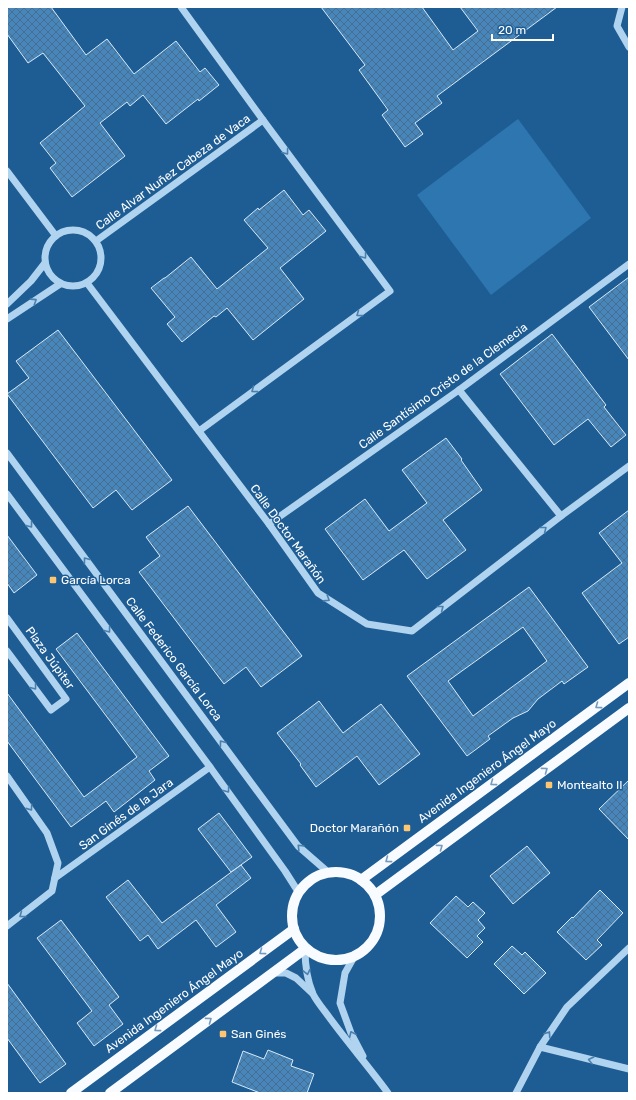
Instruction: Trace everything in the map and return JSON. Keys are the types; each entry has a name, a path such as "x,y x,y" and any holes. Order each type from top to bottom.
{"main road":[{"name":"Avenida Ingeniero Ángel Mayo","path":"361,880 629,683"},
{"path":"375,895 629,708"},
{"path":"329,873 346,873 361,880 375,895 380,912 378,930 369,946 354,957 339,961 316,956 305,949 296,937 292,920 294,901 299,893 312,880 320,875 329,873"},
{"name":"Avenida Ingeniero Ángel Mayo","path":"71,1093 294,929"},
{"path":"110,1093 305,949"}],"street":[{"path":"181,7 390,290 199,431"},
{"path":"622,7 617,26 629,47"},
{"name":"Calle Alvar Nuñez Cabeza de Vaca","path":"96,241 263,120"},
{"path":"7,171 56,236"},
{"path":"80,230 89,234 96,241 102,259 100,268 94,277 87,283 78,286 60,284 53,278 45,263 45,253 48,245 56,236 61,232 80,230"},
{"path":"7,304 31,281 45,263"},
{"name":"Calle Santísimo Cristo de la Clemecia","path":"269,524 459,390 629,264"},
{"name":"Calle Doctor Marañón","path":"87,283 269,524 318,593 367,624 412,631 561,516 629,466"},
{"path":"7,319 60,284"},
{"path":"459,390 561,516"},
{"name":"Calle Federico García Lorca","path":"7,453 298,846 329,873"},
{"path":"7,494 210,767 285,871 299,893"},
{"name":"Plaza Júpiter","path":"7,618 66,699 51,710 8,655"},
{"name":"San Ginés de la Jara","path":"55,878 210,767"},
{"path":"7,776 47,833 58,863 52,891 7,926"},
{"path":"516,1093 540,1047 567,1007 629,948"},
{"path":"305,949 308,980 314,995"},
{"path":"354,957 345,973 340,1003 351,1033 370,1068"},
{"path":"273,973 286,972 296,978 314,995 344,1038 370,1068 388,1093"},
{"path":"540,1047 629,1069"}],"shaded area":[{"path":"518,119 591,218 491,295 417,195"}],"building":[{"path":"7,7 51,7 86,55 107,39 134,74 176,41 200,72 205,68 219,85 166,124 143,95 130,106 127,102 100,123 125,156 72,197 50,168 56,163 40,143 85,106 43,53 28,63 7,34"},
{"path":"321,7 422,7 453,50 478,31 460,7 557,7 437,96 442,103 415,123 423,134 405,147 382,115 388,110 359,70 365,65"},
{"path":"284,190 303,215 309,210 326,231 280,268 304,299 253,340 227,308 216,317 214,316 182,342 167,324 175,317 151,288 191,257 217,289 268,248 244,220"},
{"path":"629,277 629,360 589,307"},
{"path":"58,330 172,480 132,510 116,490 93,508 7,394 29,378 16,361"},
{"path":"552,334 606,405 604,407 626,435 611,447 588,419 554,445 500,374"},
{"path":"446,438 462,459 461,460 482,490 443,520 466,550 427,579 404,550 363,580 325,529 365,499 389,531 427,503 402,470"},
{"path":"188,506 302,656 261,687 246,667 224,684 139,572 160,556 146,537"},
{"path":"629,510 629,637 619,644 582,593 622,563 599,533"},
{"path":"7,535 37,575 14,593 7,583"},
{"path":"529,587 588,667 564,684 562,681 538,699 528,711 513,718 488,736 490,739 467,756 407,676","holes":["523,627 547,661 473,716 448,681"]},
{"path":"77,633 169,756 149,771 155,780 114,812 106,801 71,827 7,741 7,693 84,797 137,757 56,649"},
{"path":"319,701 343,733 381,704 420,754 379,785 357,756 316,787 300,765 301,764 277,733"},
{"path":"629,780 629,840 599,809"},
{"path":"219,813 252,857 231,872 198,829"},
{"path":"527,846 550,873 513,904 490,876"},
{"path":"241,865 251,878 216,905 236,932 216,947 196,920 158,949 148,935 140,941 106,897 128,880 162,923"},
{"path":"600,890 623,913 597,940 602,945 586,960 557,932"},
{"path":"456,896 468,907 473,902 485,913 478,920 485,928 477,936 483,942 467,958 430,923"},
{"path":"61,920 119,997 109,1005 123,1024 94,1046 77,1023 92,1011 37,938"},
{"path":"512,946 522,955 525,952 546,973 524,994 494,964"},
{"path":"7,983 66,1064 40,1083 7,1038"},
{"path":"268,1050 293,1060 291,1066 314,1074 307,1093 260,1093 232,1082 243,1051 264,1059"}],"place":[{"name":"García Lorca","path":"53,580"},
{"name":"Montealto II","path":"549,785"},
{"name":"Doctor Marañón","path":"407,828"},
{"name":"San Ginés","path":"223,1034"}]}
